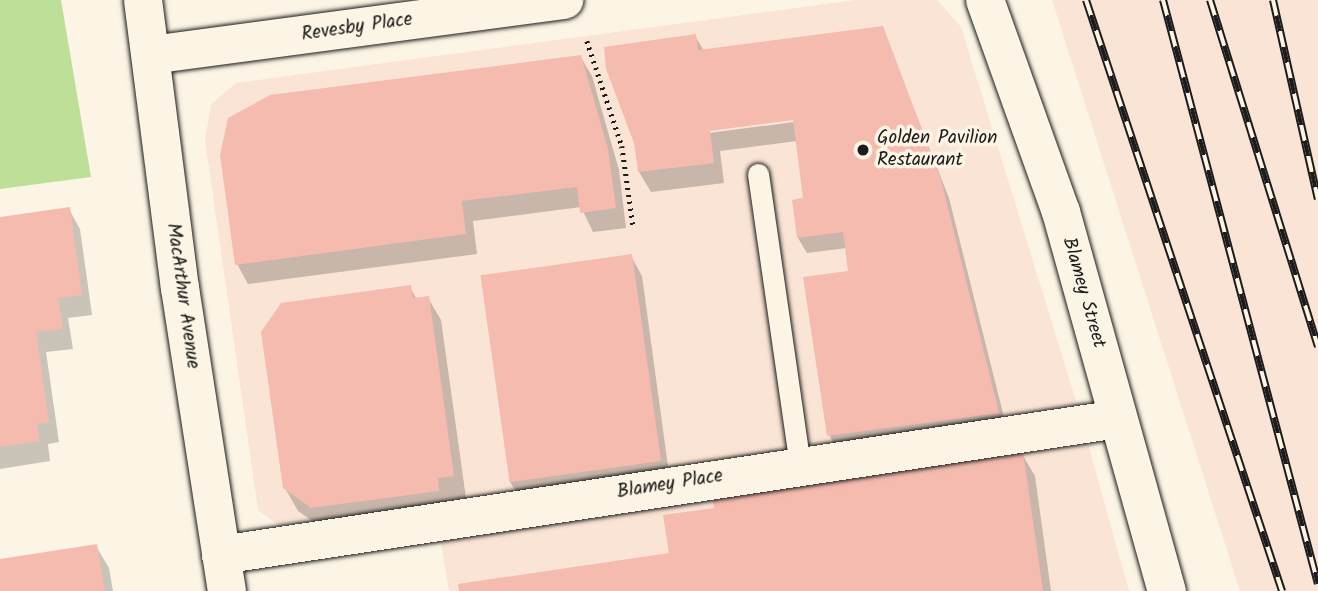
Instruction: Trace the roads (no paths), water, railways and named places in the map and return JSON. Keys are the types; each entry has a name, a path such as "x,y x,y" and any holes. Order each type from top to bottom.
{"street":[{"name":"MacArthur Avenue","path":"143,0 180,288 224,573"},
{"name":"Revesby Place","path":"151,55 564,0"},
{"name":"Blamey Street","path":"985,0 1061,212 1167,591"},
{"name":"Blamey Place","path":"224,573 800,466 1118,419"}],"lane":[{"path":"758,174 800,466"}],"railway":[{"path":"1086,0 1282,591"},
{"path":"1163,0 1318,584"},
{"path":"1210,0 1318,347"},
{"path":"1273,0 1318,199"}],"place":[{"name":"Golden Pavilion Restaurant","path":"863,150"}]}
